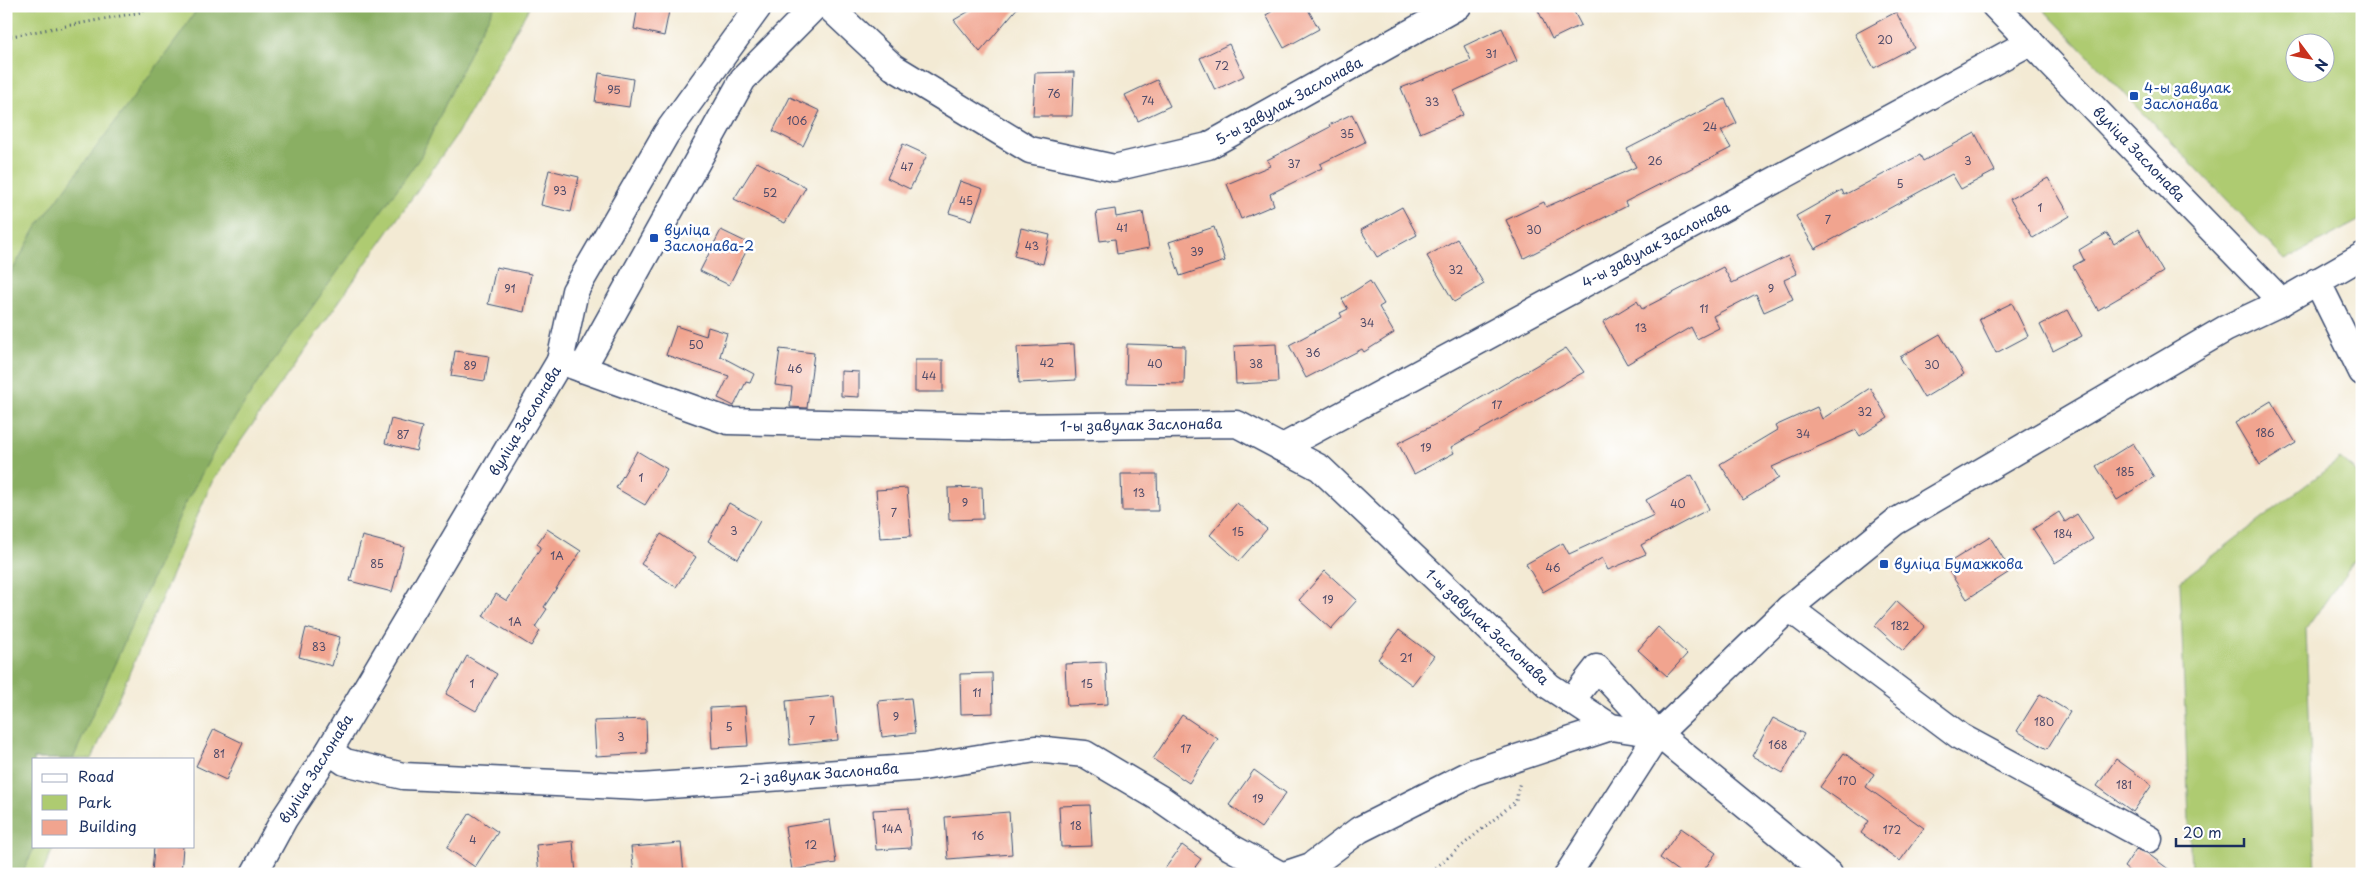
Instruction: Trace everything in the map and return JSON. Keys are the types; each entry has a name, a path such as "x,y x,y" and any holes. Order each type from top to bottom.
{"street":[{"path":"571,365 575,292 666,134 759,6"},
{"name":"вуліца Заслонава","path":"254,874 284,818 329,751 571,365 742,79 815,6"},
{"name":"5-ы завулак Заслонава","path":"828,6 893,67 1030,150 1114,168 1208,146 1458,6"},
{"name":"вуліца Заслонава","path":"1995,6 2282,302"},
{"name":"4-ы завулак Заслонава","path":"1281,448 2030,42"},
{"path":"1568,874 1658,734 1789,608 1895,522 2224,330 2282,302 2362,256"},
{"path":"2317,281 2362,372"},
{"name":"1-ы завулак Заслонава","path":"571,365 728,421 1001,427 1237,424 1320,468 1549,686 1611,727 1658,734"},
{"path":"1789,608 1961,737 2150,839"},
{"path":"1571,701 1597,668 1658,734 1829,874"},
{"path":"1287,874 1311,866 1359,830 1474,772 1611,727"},
{"name":"2-і завулак Заслонава","path":"329,751 345,762 403,776 641,787 923,767 1035,749 1085,754 1161,799 1230,846 1279,874"}],"path":[{"path":"6,37 142,12 145,6"},
{"path":"1428,874 1516,801 1526,756"}],"green space":[{"path":"6,6 530,6 457,134 212,482 92,758 32,758 32,848 53,848 42,874 6,874"},
{"path":"199,6 495,6 476,39 421,156 256,385 217,446 184,506 73,758 32,758 32,848 34,848 22,874 6,874 6,282 36,228 180,35"},
{"path":"2040,6 2362,6 2362,219 2285,260"},
{"path":"2340,459 2362,477 2362,550 2306,629 2315,874 2191,874 2180,581"}],"building":[{"path":"638,6 670,6 664,36 634,29"},
{"path":"978,6 1019,6 980,52 954,20"},
{"path":"1281,6 1306,6 1319,29 1284,48 1266,15"},
{"path":"1536,6 1571,6 1581,25 1552,39"},
{"path":"1896,12 1914,47 1874,68 1855,34"},
{"path":"1502,28 1517,61 1454,91 1463,115 1420,133 1401,88 1471,60 1464,46"},
{"path":"1229,44 1244,76 1215,90 1200,58"},
{"path":"1074,72 1072,116 1033,116 1035,73"},
{"path":"599,73 633,79 629,107 595,102"},
{"path":"1157,80 1170,106 1138,121 1125,95"},
{"path":"790,97 820,111 803,146 773,131"},
{"path":"1725,99 1737,123 1721,131 1731,148 1625,202 1627,206 1524,258 1506,220 1544,202 1546,207 1636,167 1627,149"},
{"path":"1352,114 1365,142 1320,164 1322,168 1270,194 1274,205 1241,219 1227,184 1270,166 1267,160"},
{"path":"1975,133 1995,171 1961,189 1952,174 1815,249 1796,216 1842,190 1844,195 1920,155 1923,161"},
{"path":"903,144 927,155 910,189 887,178"},
{"path":"757,162 806,187 785,223 734,199"},
{"path":"549,170 579,177 571,212 541,205"},
{"path":"2048,178 2070,216 2033,238 2010,199"},
{"path":"960,181 983,189 972,220 949,213"},
{"path":"1402,207 1417,235 1377,257 1361,230"},
{"path":"1115,209 1116,217 1143,212 1149,248 1117,254 1115,239 1100,241 1096,212"},
{"path":"1214,227 1225,261 1180,276 1169,242"},
{"path":"1021,228 1050,235 1043,264 1014,256"},
{"path":"2138,229 2163,272 2098,310 2073,266 2084,260 2079,250 2107,233 2114,244"},
{"path":"721,230 750,244 729,285 700,271"},
{"path":"1457,239 1484,284 1454,302 1427,256"},
{"path":"1788,256 1797,274 1784,280 1793,299 1764,312 1756,294 1713,316 1719,328 1697,339 1691,327 1627,364 1603,322 1637,301 1642,309 1723,267 1732,283"},
{"path":"496,267 531,274 524,312 488,304"},
{"path":"1370,281 1384,304 1379,307 1394,333 1364,352 1362,349 1306,378 1289,345 1342,317 1340,313 1348,309 1342,299"},
{"path":"2012,303 2028,336 1996,353 1979,319"},
{"path":"2068,310 2082,336 2053,351 2040,325"},
{"path":"676,326 706,336 708,327 727,333 720,356 754,374 750,383 746,382 734,406 718,398 729,376 666,355"},
{"path":"1940,334 1964,374 1924,398 1900,357"},
{"path":"1074,344 1076,380 1019,383 1017,347"},
{"path":"1127,344 1185,346 1184,384 1126,383"},
{"path":"1276,344 1278,382 1236,384 1234,346"},
{"path":"1566,348 1584,372 1451,447 1454,453 1414,474 1398,443 1438,423"},
{"path":"780,349 814,353 807,408 790,407 792,387 775,385"},
{"path":"455,351 489,356 485,381 451,376"},
{"path":"915,360 943,360 943,392 915,392"},
{"path":"841,371 859,372 859,397 841,396"},
{"path":"1870,388 1888,418 1860,436 1856,430 1772,467 1779,478 1743,500 1720,464 1777,430 1775,426 1817,407 1822,419"},
{"path":"2271,401 2296,443 2260,465 2235,423"},
{"path":"391,419 422,427 416,451 385,443"},
{"path":"2133,443 2154,477 2117,500 2096,466"},
{"path":"637,451 667,469 645,505 616,488"},
{"path":"1121,474 1157,474 1158,511 1122,511"},
{"path":"1692,475 1709,509 1641,545 1646,554 1608,570 1602,558 1543,592 1526,564 1563,543 1569,554 1654,515 1646,500"},
{"path":"982,487 983,519 949,520 948,488"},
{"path":"907,488 911,536 880,538 876,490"},
{"path":"729,503 760,521 738,559 708,541"},
{"path":"1237,503 1267,529 1239,561 1210,535"},
{"path":"2059,512 2065,522 2077,514 2093,539 2055,563 2033,529"},
{"path":"547,529 581,551 544,607 547,609 535,627 540,631 531,646 483,616 496,594 507,601 541,547 537,544"},
{"path":"661,534 696,557 676,587 641,564"},
{"path":"362,536 404,547 392,592 350,581"},
{"path":"1990,537 2011,571 1967,599 1945,565"},
{"path":"1325,571 1357,600 1331,629 1299,600"},
{"path":"1897,601 1925,626 1903,651 1875,626"},
{"path":"1658,627 1687,654 1667,676 1638,650"},
{"path":"306,628 340,637 332,666 299,657"},
{"path":"1399,630 1434,656 1412,685 1378,659"},
{"path":"467,656 497,674 476,711 446,694"},
{"path":"1106,662 1108,704 1067,706 1065,664"},
{"path":"992,673 993,713 961,714 960,674"},
{"path":"2040,694 2070,712 2047,749 2017,731"},
{"path":"834,696 838,740 790,745 786,701"},
{"path":"911,698 915,733 882,737 878,701"},
{"path":"745,706 748,746 712,748 710,708"},
{"path":"1182,715 1218,739 1189,783 1153,759"},
{"path":"1773,718 1804,734 1783,773 1752,756"},
{"path":"646,719 647,753 596,756 594,721"},
{"path":"214,729 243,743 226,780 196,766"},
{"path":"1844,753 1874,774 1866,787 1924,828 1900,861 1861,833 1869,821 1820,787"},
{"path":"2116,759 2152,785 2133,812 2097,786"},
{"path":"1254,770 1286,793 1261,828 1229,805"},
{"path":"1090,805 1092,846 1061,847 1059,806"},
{"path":"909,808 911,848 876,850 873,810"},
{"path":"1009,812 1012,854 948,859 945,817"},
{"path":"470,813 498,832 475,867 447,848"},
{"path":"830,820 836,863 792,870 785,827"},
{"path":"1681,828 1716,853 1701,874 1682,874 1660,858"},
{"path":"573,841 576,874 539,874 536,845"},
{"path":"681,843 684,874 634,874 631,847"},
{"path":"1182,845 1201,859 1190,874 1161,874"},
{"path":"154,848 183,848 181,874 152,874"},
{"path":"2136,849 2147,853 2175,874 2133,874 2124,867"}],"place":[{"name":"4-ы завулак Заслонава","path":"2134,96"},
{"name":"вуліца Заслонава-2","path":"654,238"},
{"name":"вуліца Бумажкова","path":"1884,564"}]}
